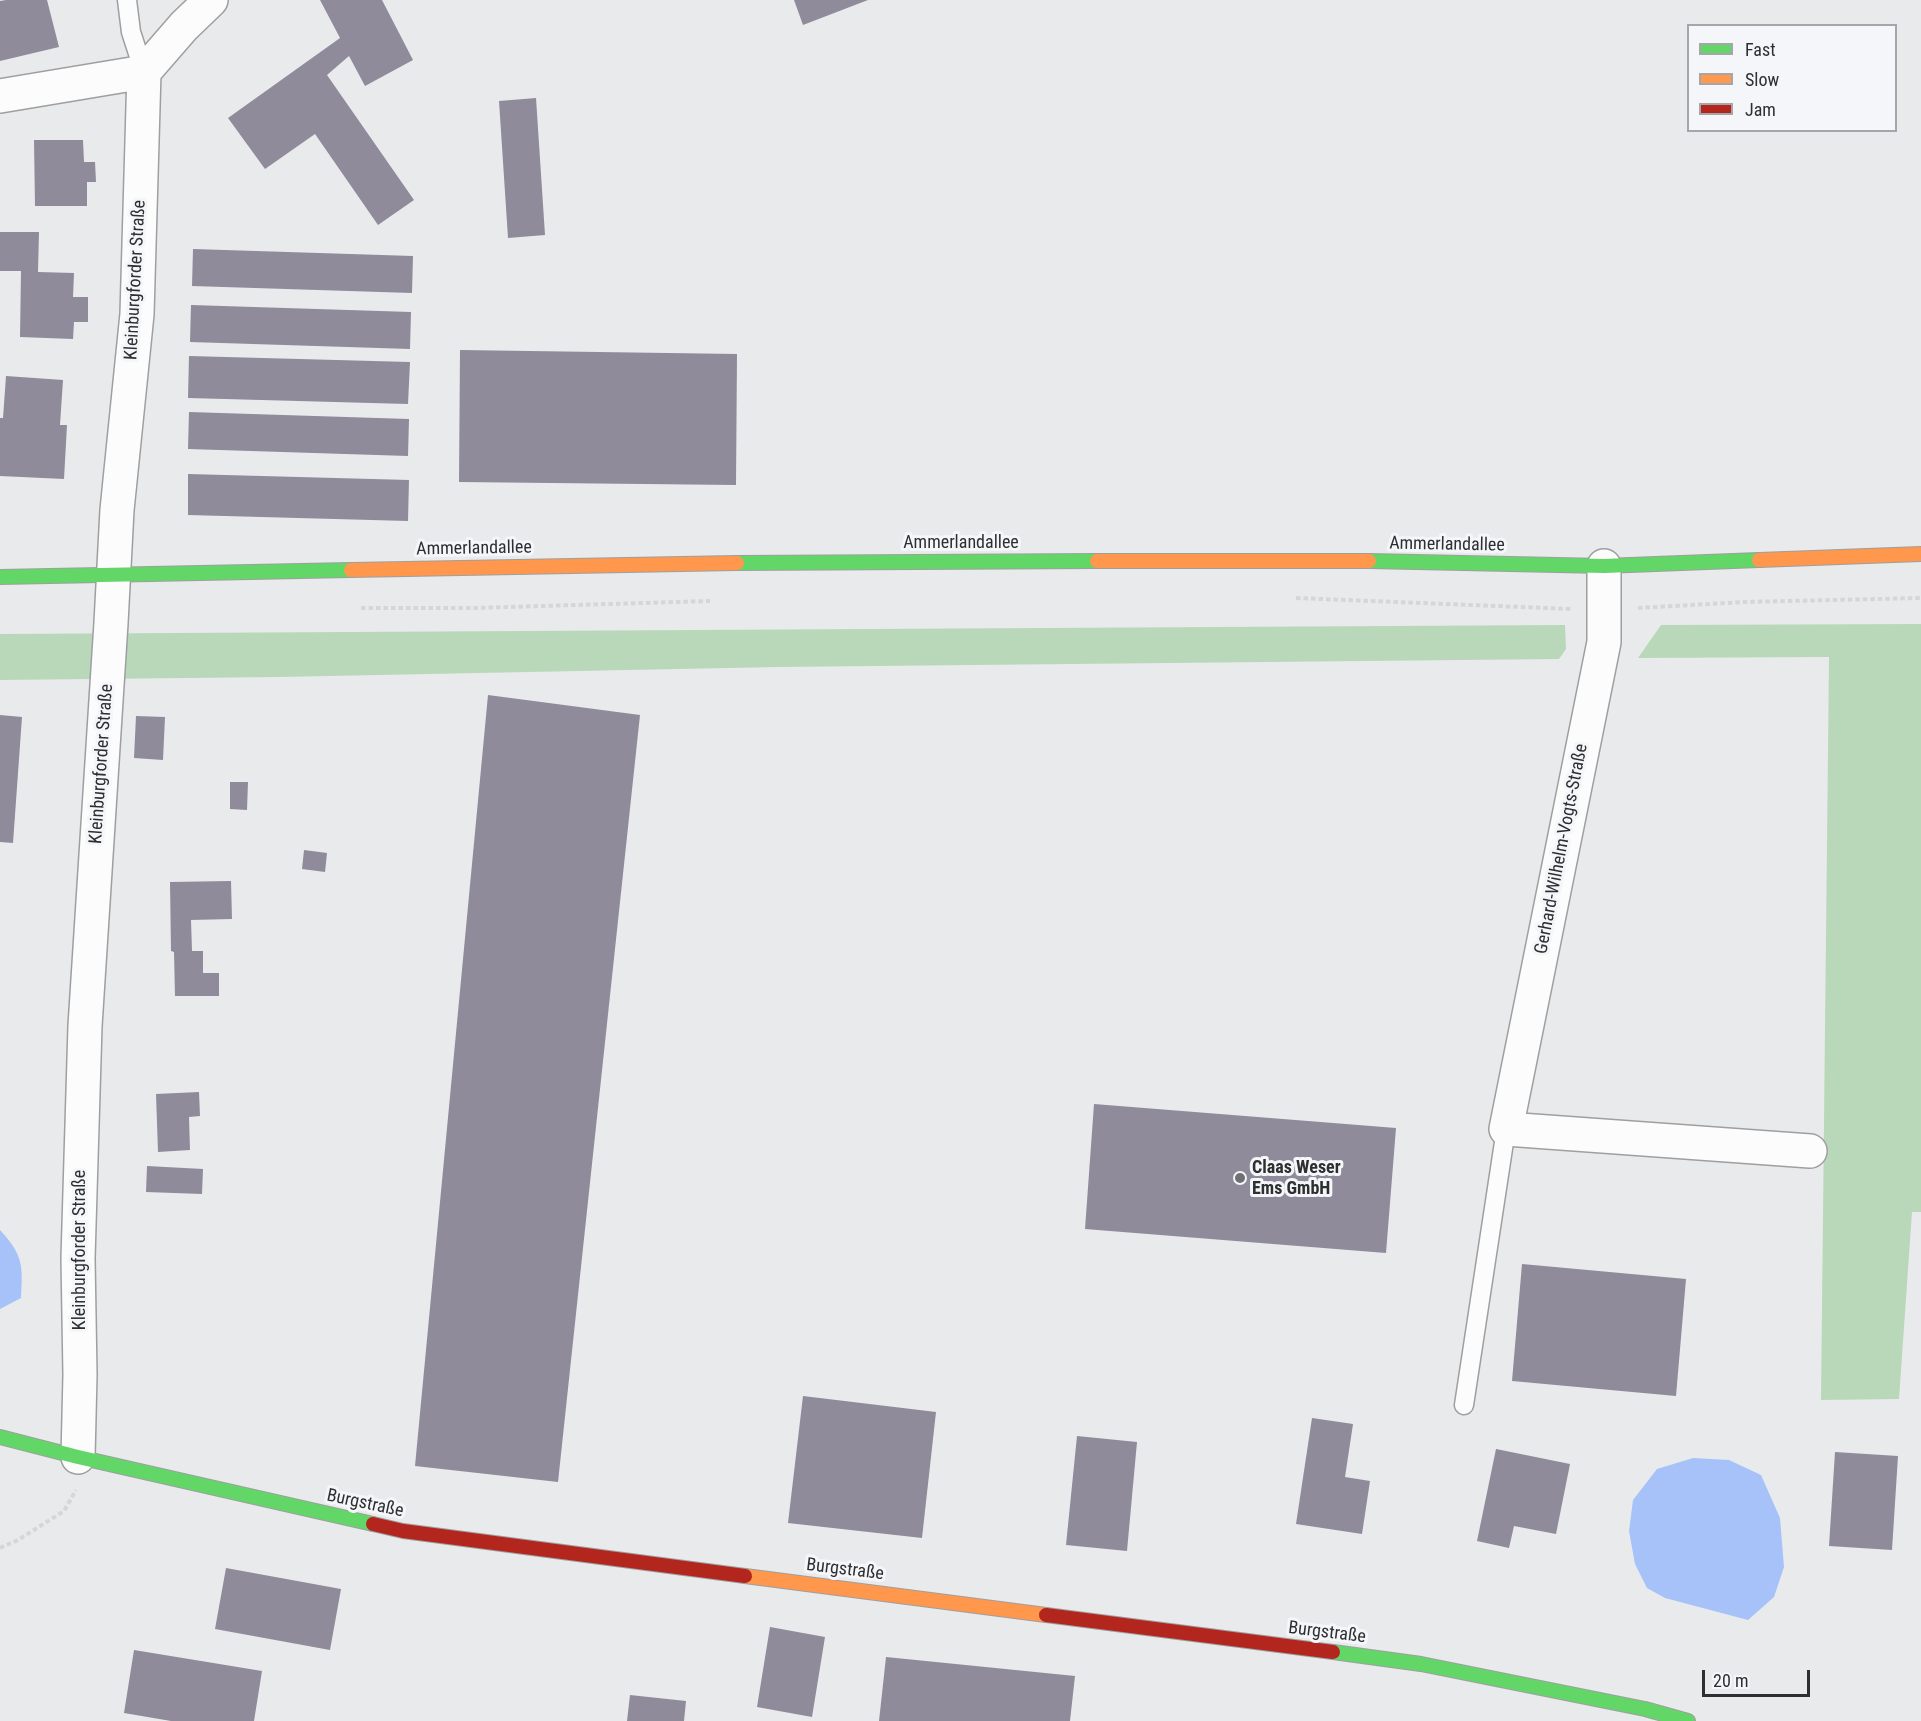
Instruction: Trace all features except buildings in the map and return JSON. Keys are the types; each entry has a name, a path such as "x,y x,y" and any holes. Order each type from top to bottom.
{"main road":[{"name":"Ammerlandallee","path":"0,577 894,561 1329,560 1605,567 1921,554"},
{"name":"Burgstraße","path":"0,1437 403,1531 1420,1664 1645,1709 1688,1721"}],"street":[{"path":"0,96 144,72 210,0"},
{"name":"Kleinburgforder Straße","path":"78,1457 80,1375 78,1258 85,1026 117,510 137,314 144,72"},
{"name":"Gerhard-Wilhelm-Vogts-Straße","path":"1506,1129 1603,648 1605,567"},
{"path":"1506,1129 1810,1151"}],"lane":[{"path":"128,0 131,32 144,72"},
{"name":"Gerhard-Wilhelm-Vogts-Straße","path":"1464,1405 1506,1129"}],"path":[{"path":"1287,597 1605,610 1744,602 1921,598"},
{"path":"357,608 474,608 714,601"},
{"path":"0,1548 18,1540 64,1511 78,1486 78,1457"}],"green space":[{"path":"1921,624 1921,1212 1912,1212 1899,1399 1821,1400 1829,657 1638,658 1661,625"},
{"path":"1565,625 1566,649 1559,659 778,667 0,680 0,634"}],"water":[{"path":"0,1230 17,1254 22,1277 21,1298 0,1309"},
{"path":"1693,1458 1729,1460 1761,1475 1780,1518 1784,1567 1774,1597 1748,1620 1665,1598 1647,1588 1635,1564 1629,1531 1633,1500 1657,1469"}],"traffic: fast":[{"path":"1369,561 1604,566 1759,560"},
{"path":"737,563 1097,561"},
{"path":"0,577 351,570"},
{"path":"0,1437 373,1524"},
{"path":"1333,1652 1421,1664 1645,1709 1688,1721"}],"traffic: slow":[{"path":"1759,560 1921,554"},
{"path":"1097,561 1369,561"},
{"path":"351,570 737,563"},
{"path":"745,1576 1046,1615"}],"traffic: jam":[{"path":"373,1524 403,1531 745,1576"},
{"path":"1046,1615 1333,1652"}],"place":[{"name":"Claas Weser Ems GmbH","path":"1240,1178"}]}
